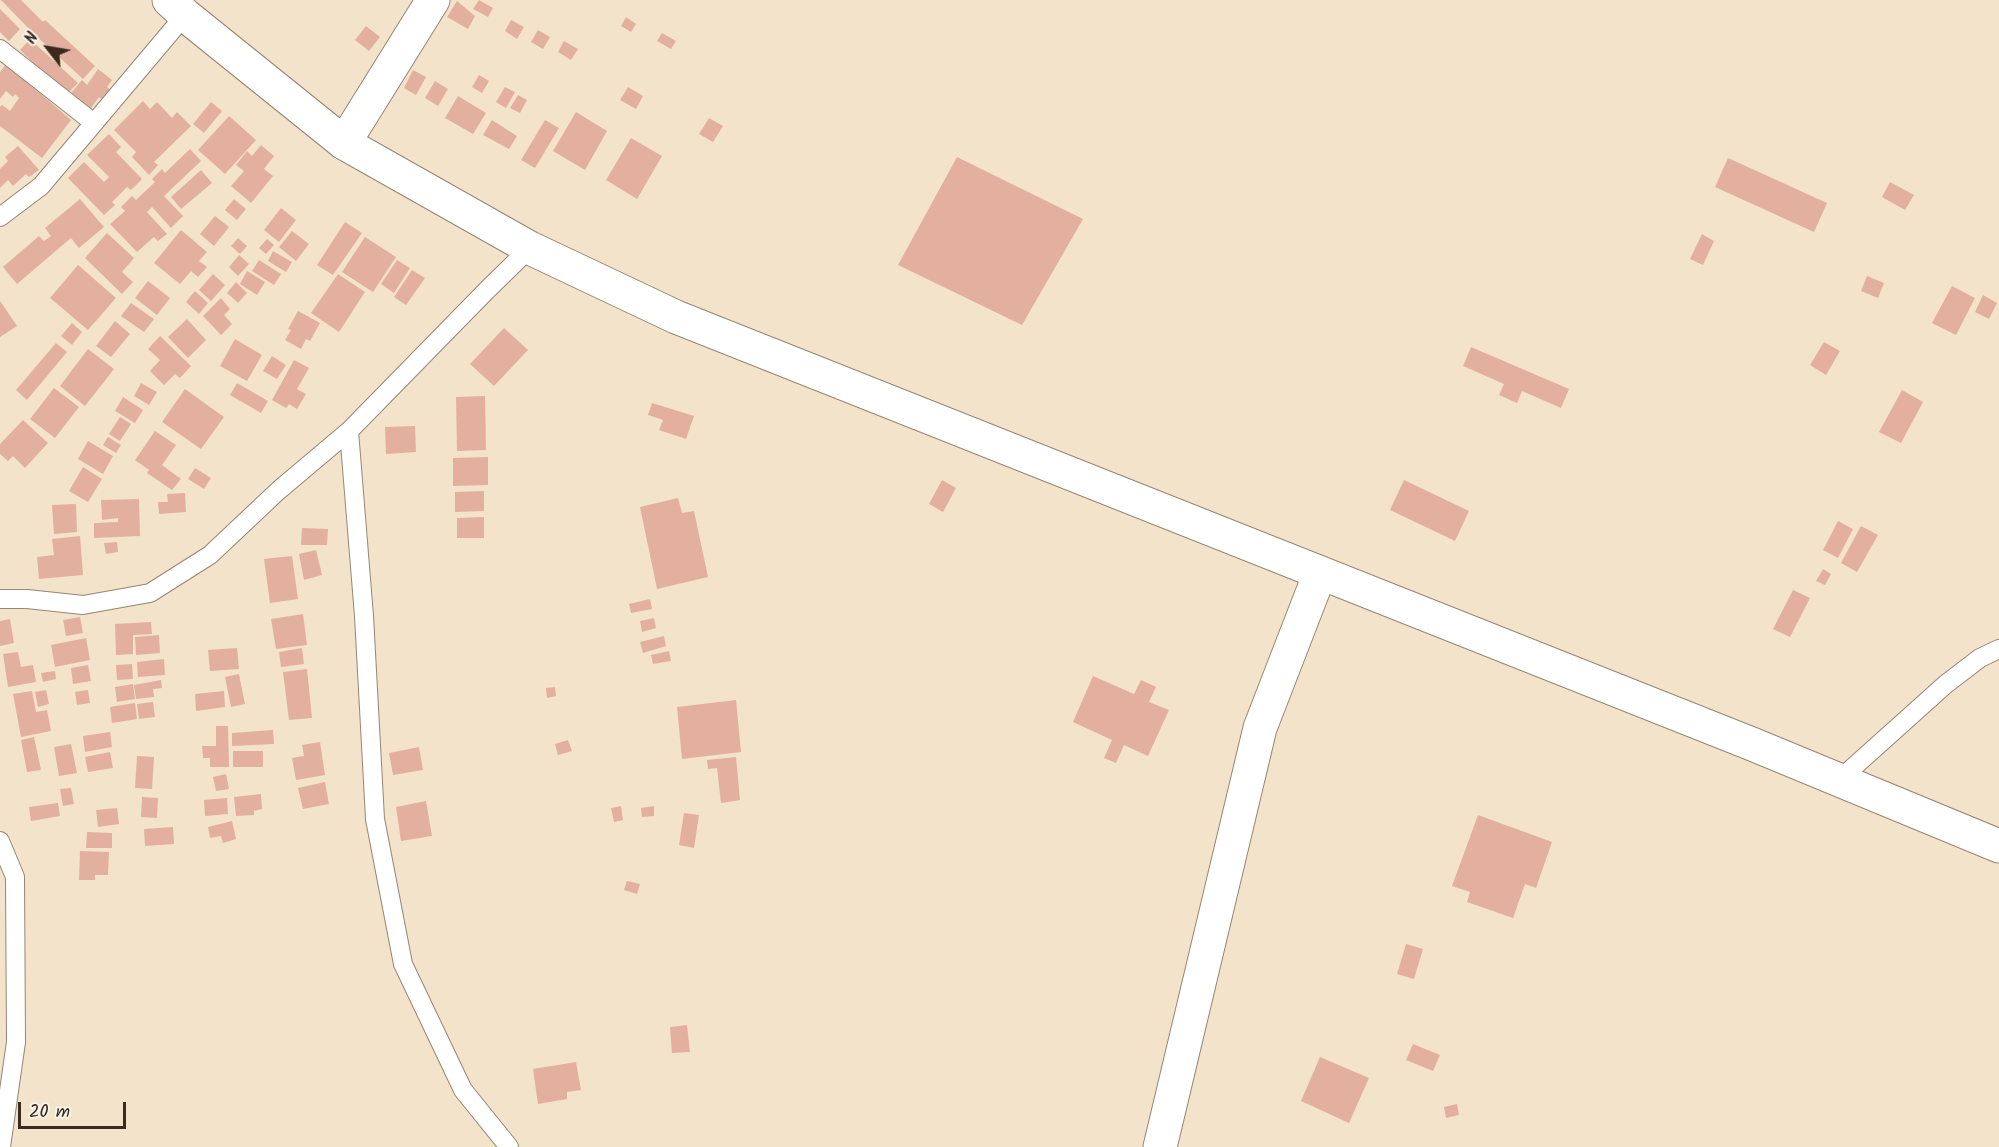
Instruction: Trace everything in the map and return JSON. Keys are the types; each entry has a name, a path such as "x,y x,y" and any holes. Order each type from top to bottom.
{"main road":[{"path":"344,143 433,0"},
{"path":"177,8 344,143 530,248 676,317 1741,739 1999,846"},
{"path":"1160,1147 1260,728 1320,573"}],"lane":[{"path":"0,217 41,186 94,123 177,8"},
{"path":"0,50 94,123"},
{"path":"0,598 83,605 150,593 210,555 279,490 349,431 530,248"},
{"path":"349,431 364,616 375,819 404,964 463,1090 509,1147"},
{"path":"1839,780 1946,684 1980,658 1999,649"},
{"path":"0,841 15,877 16,901 16,1042 1,1147"}],"building":[{"path":"1,0 21,0 95,66 83,79"},
{"path":"479,0 493,8 488,17 473,9"},
{"path":"457,1 475,16 468,29 447,17"},
{"path":"0,9 20,29 9,41 0,32"},
{"path":"626,17 636,24 631,32 621,26"},
{"path":"511,20 524,27 517,39 505,31"},
{"path":"366,26 380,37 369,51 355,40"},
{"path":"538,30 550,37 543,49 531,42"},
{"path":"662,33 676,41 671,49 657,41"},
{"path":"30,39 78,83 67,94 20,50"},
{"path":"564,41 578,49 571,60 558,52"},
{"path":"6,64 71,120 42,158 0,126 0,107 2,105 10,111 19,98 15,94 13,97 6,91 0,99 0,72"},
{"path":"98,69 112,80 107,87 112,91 104,101 99,97 91,108 71,93 82,80 87,85"},
{"path":"413,70 426,77 416,95 404,88"},
{"path":"479,75 489,81 482,93 472,87"},
{"path":"435,81 448,89 438,106 425,98"},
{"path":"505,87 515,92 506,108 496,102"},
{"path":"628,87 643,96 636,109 620,100"},
{"path":"518,95 527,100 520,113 510,108"},
{"path":"458,96 486,113 473,134 445,118"},
{"path":"143,101 150,109 157,102 172,118 177,112 191,126 154,162 158,165 149,175 132,157 136,152 114,130"},
{"path":"211,102 222,111 204,133 193,124"},
{"path":"576,112 607,131 585,170 553,151"},
{"path":"229,116 256,140 225,174 198,150"},
{"path":"709,118 723,126 713,142 699,134"},
{"path":"492,120 517,136 509,149 483,135"},
{"path":"545,120 559,128 535,168 521,160"},
{"path":"109,134 121,147 116,152 142,179 131,190 127,187 112,202 115,205 104,215 68,178 84,162 104,182 109,177 87,155"},
{"path":"631,138 662,156 637,199 606,180"},
{"path":"261,145 274,156 264,169 273,176 251,203 231,186 244,171 236,165 247,151 252,156"},
{"path":"18,146 39,170 29,177 26,174 13,186 8,180 0,188 0,169 8,161 5,157"},
{"path":"190,149 201,161 164,196 183,216 171,228 152,207 147,212 167,234 158,241 154,237 137,252 110,224 125,211 121,207 132,196 136,200 155,182 152,179 162,169 165,173"},
{"path":"957,157 1083,219 1022,325 898,265"},
{"path":"1728,158 1827,203 1814,232 1715,187"},
{"path":"201,170 212,183 181,209 171,197"},
{"path":"1890,182 1914,195 1905,210 1882,197"},
{"path":"80,199 104,227 79,248 71,238 17,284 3,267 39,236 44,241 51,236 45,228"},
{"path":"234,199 246,209 237,220 225,210"},
{"path":"281,208 296,220 279,242 264,230"},
{"path":"215,216 229,227 214,246 200,234"},
{"path":"345,222 362,233 333,275 317,265"},
{"path":"181,230 207,252 199,261 207,267 198,277 191,271 180,284 154,263"},
{"path":"292,231 309,244 296,261 279,247"},
{"path":"107,233 134,258 122,272 133,282 122,294 85,258"},
{"path":"1702,234 1714,241 1703,265 1690,259"},
{"path":"365,237 396,257 373,292 342,272"},
{"path":"238,238 247,246 240,254 231,246"},
{"path":"267,239 274,245 266,254 259,248"},
{"path":"273,251 292,262 286,272 268,261"},
{"path":"239,255 249,264 238,276 229,267"},
{"path":"259,260 281,274 274,285 252,271"},
{"path":"397,260 410,268 394,293 381,284"},
{"path":"78,265 116,298 88,330 50,298"},
{"path":"412,270 425,278 406,305 394,297"},
{"path":"247,271 265,282 257,295 240,284"},
{"path":"213,274 225,285 211,301 199,290"},
{"path":"338,274 365,292 339,332 311,313"},
{"path":"1867,276 1884,283 1878,298 1861,291"},
{"path":"148,281 170,298 157,315 135,298"},
{"path":"236,282 247,293 238,303 227,293"},
{"path":"1952,286 1975,298 1956,335 1932,323"},
{"path":"195,291 208,303 199,314 186,302"},
{"path":"1983,295 1997,303 1989,319 1975,312"},
{"path":"221,298 230,309 224,315 232,324 221,335 203,316"},
{"path":"0,301 17,326 0,337"},
{"path":"131,303 154,319 144,332 121,316"},
{"path":"298,311 320,323 310,341 306,339 301,349 285,340"},
{"path":"187,319 206,340 188,358 168,337"},
{"path":"115,321 130,334 111,357 96,346"},
{"path":"72,323 82,332 72,345 61,336"},
{"path":"504,328 528,350 494,386 470,364"},
{"path":"160,336 191,366 180,378 175,374 164,385 150,371 160,360 148,349"},
{"path":"235,339 262,355 247,381 220,366"},
{"path":"1824,342 1840,351 1826,375 1810,365"},
{"path":"56,343 67,352 27,400 16,390"},
{"path":"1471,347 1569,389 1561,408 1522,391 1517,403 1499,395 1504,384 1463,366"},
{"path":"88,349 114,369 85,406 60,386"},
{"path":"272,356 286,365 277,379 263,371"},
{"path":"294,360 309,368 297,389 306,394 297,409 289,404 286,408 272,400"},
{"path":"141,383 157,392 149,405 134,396"},
{"path":"237,383 268,401 261,413 230,395"},
{"path":"54,388 79,407 55,438 30,419"},
{"path":"185,389 224,417 201,449 162,422"},
{"path":"1902,390 1923,402 1901,443 1879,432"},
{"path":"485,396 486,450 457,451 456,397"},
{"path":"123,397 143,410 135,423 115,411"},
{"path":"652,403 694,416 686,439 659,430 663,420 648,415"},
{"path":"120,417 131,424 120,441 109,434"},
{"path":"23,420 48,443 25,468 13,456 8,461 0,454 0,444"},
{"path":"415,426 416,452 386,454 385,427"},
{"path":"155,431 176,445 162,465 181,479 172,490 147,473 149,470 135,460"},
{"path":"108,437 121,445 116,453 103,445"},
{"path":"88,441 113,456 103,474 78,459"},
{"path":"488,457 488,485 453,486 453,458"},
{"path":"83,467 102,479 88,502 69,491"},
{"path":"195,468 211,478 204,489 188,479"},
{"path":"942,480 956,488 943,512 929,504"},
{"path":"1404,480 1469,511 1455,541 1390,510"},
{"path":"484,491 484,511 455,512 455,492"},
{"path":"185,493 186,512 159,514 158,502 168,502 167,494"},
{"path":"678,498 682,513 694,511 708,577 657,589 640,507"},
{"path":"139,499 140,536 94,538 94,523 118,522 118,518 102,520 101,500"},
{"path":"76,504 77,532 54,534 52,505"},
{"path":"484,517 484,538 457,538 457,518"},
{"path":"1838,521 1853,529 1838,558 1823,550"},
{"path":"1861,526 1878,535 1857,572 1841,563"},
{"path":"302,528 328,529 327,545 301,545"},
{"path":"80,536 83,575 39,579 37,557 54,555 52,539"},
{"path":"117,542 118,552 106,554 104,543"},
{"path":"316,550 322,575 304,580 299,554"},
{"path":"292,556 298,599 270,603 264,559"},
{"path":"1823,569 1831,574 1825,585 1816,581"},
{"path":"1793,590 1810,598 1790,637 1773,629"},
{"path":"650,599 652,609 631,613 629,604"},
{"path":"303,614 307,645 276,649 271,619"},
{"path":"80,617 83,633 66,636 63,620"},
{"path":"654,618 656,628 642,632 640,621"},
{"path":"10,619 14,643 0,646 0,621"},
{"path":"151,622 152,634 133,635 133,654 116,655 115,624"},
{"path":"159,635 160,653 136,655 135,637"},
{"path":"664,636 666,646 643,653 640,642"},
{"path":"86,638 90,660 55,667 51,645"},
{"path":"237,648 239,669 210,671 208,650"},
{"path":"302,648 304,664 281,667 279,652"},
{"path":"669,651 671,661 653,664 651,655"},
{"path":"18,652 21,667 33,665 36,682 8,687 3,654"},
{"path":"164,659 165,675 138,677 137,662"},
{"path":"132,664 133,679 117,680 116,665"},
{"path":"88,665 91,681 73,684 71,668"},
{"path":"307,669 312,718 289,720 283,672"},
{"path":"55,671 56,679 43,682 41,673"},
{"path":"239,674 245,704 231,707 225,677"},
{"path":"1093,676 1134,694 1141,680 1156,687 1149,702 1169,710 1148,756 1124,745 1116,763 1104,758 1112,740 1073,722"},
{"path":"161,680 162,688 153,689 154,697 136,699 134,685"},
{"path":"133,684 135,699 117,702 115,687"},
{"path":"555,687 556,696 547,698 546,688"},
{"path":"46,690 49,704 38,707 35,692"},
{"path":"88,690 90,703 77,705 75,692"},
{"path":"32,691 36,712 47,710 51,731 21,737 13,694"},
{"path":"224,691 225,707 196,711 195,694"},
{"path":"736,700 741,752 682,759 677,707"},
{"path":"153,702 155,717 139,719 137,704"},
{"path":"135,703 137,719 112,723 110,707"},
{"path":"216,726 228,726 229,767 210,767 210,758 203,758 202,746 216,746"},
{"path":"273,730 274,744 232,746 232,733"},
{"path":"110,732 112,747 85,752 83,736"},
{"path":"34,737 41,770 27,772 21,740"},
{"path":"568,740 572,751 558,755 555,744"},
{"path":"320,742 325,775 296,780 292,758 304,756 302,745"},
{"path":"71,744 77,773 59,776 54,747"},
{"path":"419,747 423,770 393,775 389,753"},
{"path":"233,751 263,751 263,767 233,767"},
{"path":"110,752 113,768 88,772 85,757"},
{"path":"137,756 154,757 152,789 135,788"},
{"path":"736,757 740,800 721,803 717,768 708,769 707,760"},
{"path":"226,774 229,789 216,791 213,777"},
{"path":"325,782 329,804 303,809 298,788"},
{"path":"71,788 74,804 63,806 60,789"},
{"path":"261,794 262,809 254,811 254,815 236,816 234,797"},
{"path":"142,797 158,798 157,818 141,817"},
{"path":"227,798 228,814 205,816 204,800"},
{"path":"426,801 432,836 401,841 396,807"},
{"path":"58,803 60,816 31,821 29,807"},
{"path":"621,806 623,820 614,822 611,808"},
{"path":"654,806 654,816 642,817 641,808"},
{"path":"117,808 119,824 98,827 96,810"},
{"path":"684,813 699,815 694,848 679,845"},
{"path":"1478,815 1552,842 1536,888 1525,884 1513,918 1467,902 1470,892 1452,886"},
{"path":"232,821 236,839 223,843 221,836 210,838 208,827"},
{"path":"173,827 174,844 145,846 144,829"},
{"path":"87,832 112,833 112,848 86,848"},
{"path":"80,851 109,852 108,875 95,875 95,880 79,880"},
{"path":"627,881 640,884 637,894 624,890"},
{"path":"1406,944 1423,949 1414,979 1397,974"},
{"path":"687,1025 690,1052 672,1053 670,1027"},
{"path":"1413,1044 1440,1055 1433,1071 1406,1060"},
{"path":"1320,1057 1369,1078 1349,1123 1301,1101"},
{"path":"576,1062 581,1090 567,1092 567,1099 538,1104 533,1069"},
{"path":"1457,1104 1459,1115 1446,1118 1444,1107"}]}
